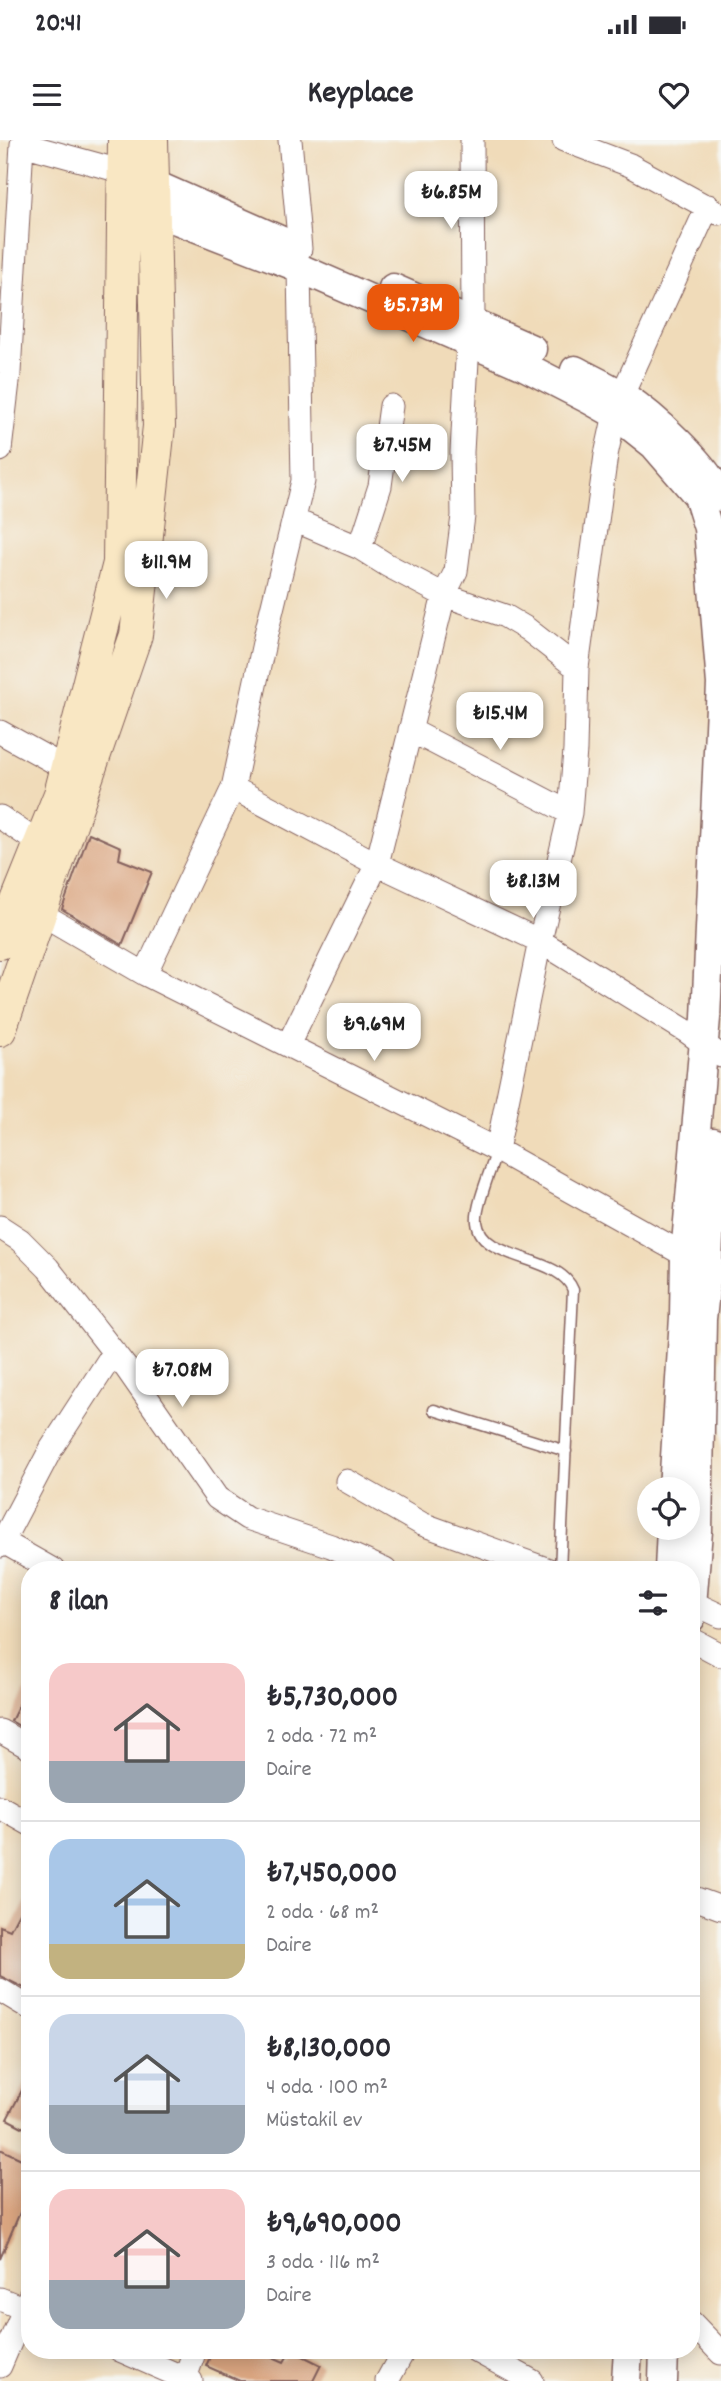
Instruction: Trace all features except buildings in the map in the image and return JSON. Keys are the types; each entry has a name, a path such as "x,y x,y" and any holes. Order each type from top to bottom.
{"main road":[{"path":"0,1030 136,635 159,426 138,191 124,140"},
{"path":"2,933 60,794 118,563 138,191 152,140"}],"street":[{"path":"145,974 233,788 265,638 303,481 300,259 290,140"},
{"path":"288,1045 377,864 444,595 456,571 463,516 462,452 470,332 472,140"},
{"path":"498,1150 540,941 570,813 575,750 576,668 606,455 618,405 714,210 630,165 606,147 564,140"},
{"path":"0,450 9,373 18,141 470,332 542,353 618,405 641,409 690,454 713,487 708,528 721,684 717,1052 702,1319 696,1561"},
{"path":"360,548 380,486 391,406"},
{"path":"294,520 360,548 444,595 505,616 527,629 576,668"},
{"path":"410,730 570,813"},
{"path":"0,732 66,769"},
{"path":"233,788 377,864 540,941 717,1052"},
{"path":"0,817 40,844"},
{"path":"40,913 145,974 498,1150 705,1262"},
{"path":"0,1227 20,1240 48,1268 114,1352 217,1498 247,1518 331,1546 365,1561"},
{"path":"674,1477 684,1317 705,1262"},
{"path":"35,1561 1,1543 51,1449 114,1352"},
{"path":"347,1481 422,1524 524,1561"},
{"path":"669,1561 670,1540"},
{"path":"700,1609 721,1616"},
{"path":"700,1644 721,1655"},
{"path":"0,1731 21,1743"},
{"path":"0,1807 21,1819"},
{"path":"700,1899 721,1908"},
{"path":"0,1990 21,2003"},
{"path":"0,2300 21,2304"},
{"path":"0,2366 21,2320"},
{"path":"700,2331 721,2353"},
{"path":"140,2359 187,2380 193,2359"},
{"path":"387,2381 399,2359"},
{"path":"492,2359 532,2381"},
{"path":"626,2381 627,2359"},
{"path":"663,2381 664,2359"}],"lane":[{"path":"498,1150 477,1214 479,1231 490,1244 564,1275 573,1290 560,1561"},
{"path":"434,1410 566,1451"}]}
